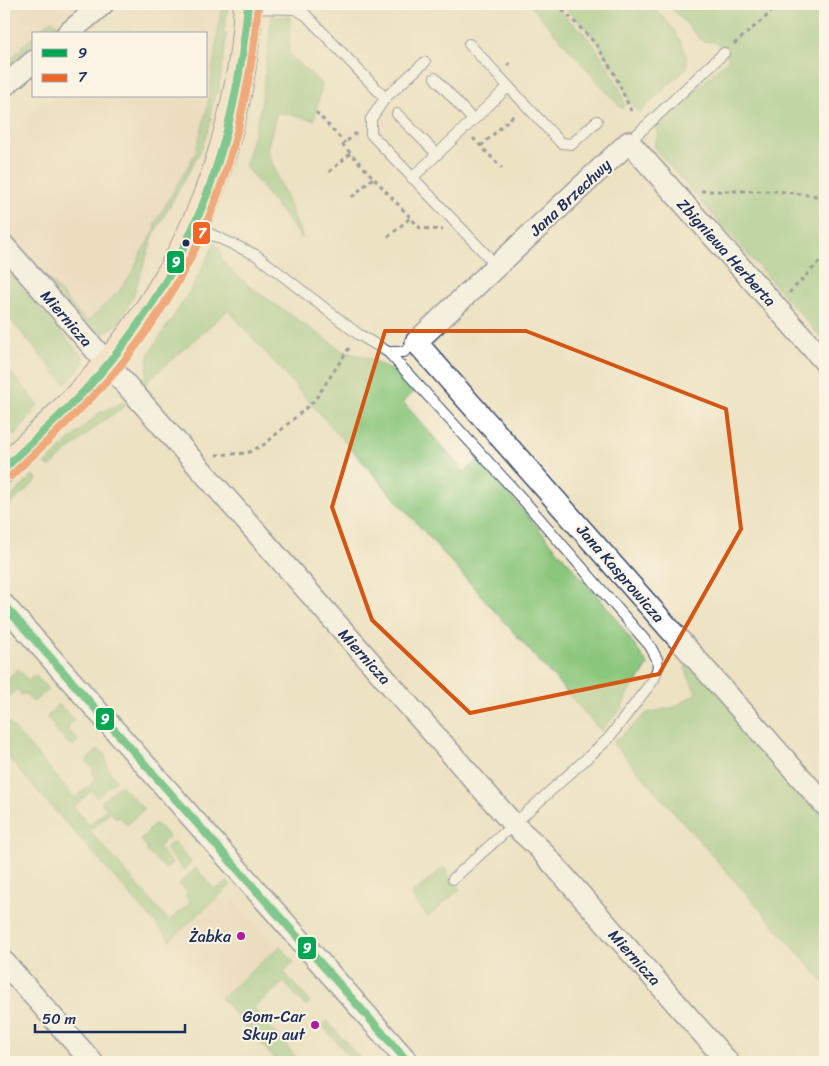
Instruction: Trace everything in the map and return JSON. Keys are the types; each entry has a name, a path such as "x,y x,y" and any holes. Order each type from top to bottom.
{"street":[{"path":"69,32 103,4"},
{"path":"4,469 108,364 158,296 194,226 217,168 236,103 245,46 247,6"},
{"path":"4,86 32,63"},
{"name":"Jana Brzechwy","path":"416,342 629,142"},
{"name":"Zbigniewa Herberta","path":"629,142 825,362"},
{"name":"Miernicza","path":"4,246 514,825 538,847 728,1062"},
{"name":"Jana Kasprowicza","path":"416,342 825,804"},
{"path":"4,605 408,1062"},
{"path":"4,962 92,1062"}],"lane":[{"path":"247,6 294,9 302,12 384,98"},
{"path":"469,44 565,145 572,144 597,120"},
{"name":"Jana Brzechwy","path":"629,142 724,53"},
{"path":"425,62 384,98 371,119 371,134 497,266"},
{"path":"435,78 473,120"},
{"path":"412,178 508,87"},
{"path":"397,114 437,154"},
{"path":"194,226 256,255 358,334 388,352 526,503 650,646 657,659 658,667 654,680 608,738 453,879"},
{"path":"388,352 404,352 416,342"}],"path":[{"path":"557,4 596,44 615,75 631,110"},
{"path":"724,53 781,4"},
{"path":"481,146 525,104"},
{"path":"316,112 345,143 343,145 420,228 443,230 449,237"},
{"path":"345,143 371,119"},
{"path":"470,135 502,168"},
{"path":"329,172 351,153"},
{"path":"352,197 373,178"},
{"path":"692,190 777,191 825,197"},
{"path":"388,237 410,218"},
{"path":"785,301 793,286 825,256"},
{"path":"190,459 200,455 247,453 265,444 315,400 358,334"}],"highlighted area":[{"path":"385,331 526,331 726,409 741,529 659,674 470,713 372,620 332,507"}],"shaded area":[{"path":"4,4 77,4 43,32 32,32 32,41 4,64"},
{"path":"127,4 222,4 207,109 192,160 154,225 156,228 141,253 134,270 118,292 87,323 4,229 4,135 44,101 47,103 53,98 208,98 208,32 118,32 134,18 125,6"},
{"path":"219,896 229,907 235,901 277,948 221,998 170,940"}],"green space":[{"path":"222,4 229,4 223,34 227,35 218,93 215,94 210,116 212,118 202,148 154,234 132,299 117,325 97,337 4,235 4,229 87,322 118,292 134,270 141,253 156,228 154,225 195,154 207,109"},
{"path":"529,4 556,4 561,12 589,39 602,56 618,84 625,104 622,109"},
{"path":"560,4 649,4 676,33 684,50 687,68 639,113 629,102 617,73 600,47 585,27"},
{"path":"668,4 825,4 825,342 656,150 654,145 659,133 655,129 729,58 716,42 702,41"},
{"path":"272,16 290,17 289,55 322,84 314,120 277,112 267,150 303,239 245,166 261,107"},
{"path":"51,20 58,24 48,32 38,32"},
{"path":"32,38 32,46 4,69 4,64 23,48 22,46"},
{"path":"215,243 220,250 222,261 250,287 343,351 371,359 407,380 417,389 403,402 464,472 479,460 612,613 648,665 637,683 628,692 622,708 601,731 228,310 143,385 167,414 164,416 138,386 146,376 149,354 192,288"},
{"path":"4,267 82,356 84,363 65,384 4,312"},
{"path":"4,365 38,405 15,436 4,423"},
{"path":"124,402 127,405 100,423 50,467 45,464 99,413"},
{"path":"34,474 37,480 4,510 4,504"},
{"path":"690,662 825,816 825,983 613,743 647,713 675,707 696,693 685,668"},
{"path":"18,669 28,680 35,675 47,688 47,691 33,702 25,693 22,695 17,689 4,701 4,681"},
{"path":"58,704 74,719 67,728 78,741 72,746 53,729 55,726 47,717"},
{"path":"4,717 75,798 97,779 92,772 94,770 86,761 98,749 105,754 108,769 116,780 97,797 91,791 73,807 89,825 107,809 101,802 120,785 144,809 127,825 119,816 116,818 110,812 90,831 169,921 191,902 185,895 188,893 179,884 195,869 213,888 216,889 228,882 231,885 170,940 4,753"},
{"path":"154,824 157,824 169,837 158,848 172,863 166,869 146,851 148,849 141,840"},
{"path":"173,842 191,862 184,870 165,849"},
{"path":"444,867 449,873 448,876 460,889 428,917 411,895"},
{"path":"280,946 294,962 284,972 310,1002 305,1006 284,982 253,1008 300,1062 277,1062 221,998"},
{"path":"327,1021 363,1062 354,1062 322,1025"}],"transit line":[{"name":"9","path":"4,469 71,405 108,364 139,323 165,282 188,239 207,195 222,150 242,54 248,4"},
{"name":"7","path":"11,476 103,386 146,331 174,289 197,245 216,200 231,154 243,106 252,56 258,5"},
{"name":"9","path":"4,605 408,1062"}],"place":[{"name":"Żabka","path":"241,936"},
{"name":"Gom-Car Skup aut","path":"315,1025"}]}
